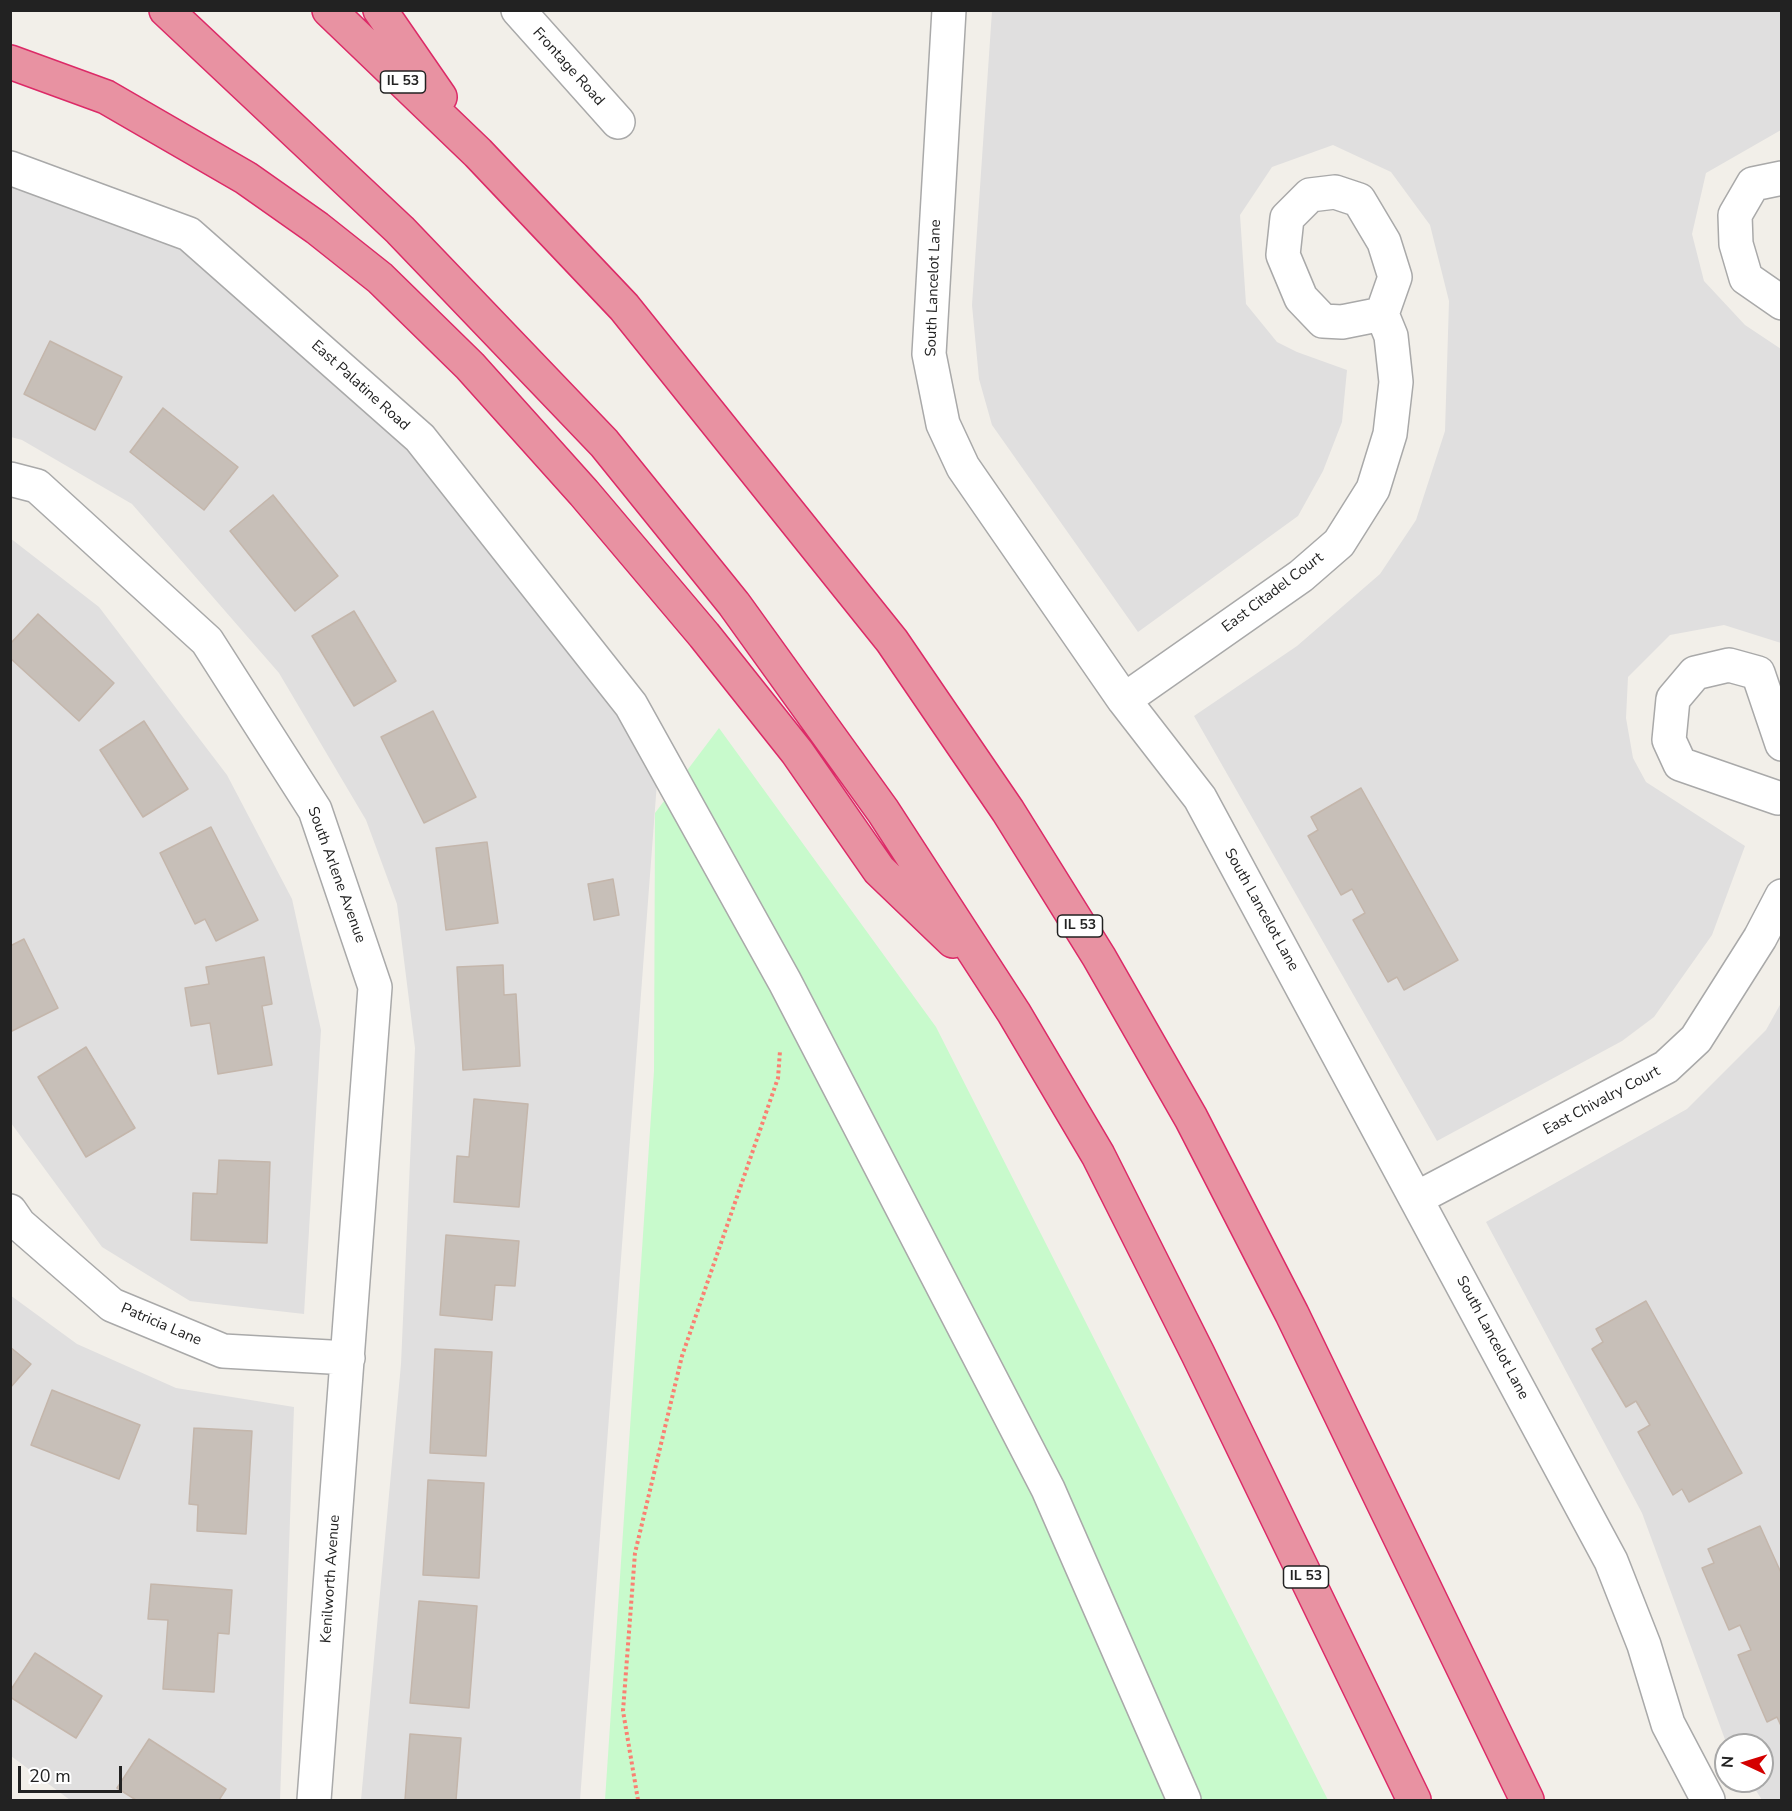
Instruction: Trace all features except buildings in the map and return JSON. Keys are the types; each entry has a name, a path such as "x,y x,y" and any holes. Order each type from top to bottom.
{"highway":[{"name":"IL 53","path":"166,10 400,230 604,443 734,604 876,801 993,980 1098,1155 1204,1365 1414,1800"},
{"name":"IL 53","path":"329,10 478,153 624,307 892,641 1008,811 1099,957 1191,1118 1292,1314 1527,1800"},
{"path":"380,10 478,153"},
{"path":"10,62 106,97 246,178 317,228 380,278 470,366 584,493 705,635 797,752 879,870 993,980"}],"street":[{"name":"Frontage Road","path":"518,10 618,122"},
{"name":"South Lancelot Lane","path":"949,10 929,354 943,424 963,467 1124,700 1200,798 1611,1561 1644,1645 1668,1724 1708,1800"},
{"name":"East Palatine Road","path":"10,168 189,234 420,438 631,705 785,982 1048,1489 1184,1800"},
{"path":"1782,178 1753,184 1735,215 1736,244 1746,278 1782,303"},
{"name":"East Citadel Court","path":"1124,700 1301,576 1338,543 1373,489 1390,434 1396,382 1391,336 1382,314"},
{"name":"South Arlene Avenue","path":"10,479 37,486 207,641 315,810 375,987 348,1358"},
{"path":"1780,794 1680,764 1669,740 1673,699 1695,672 1730,665 1758,674 1782,744"},
{"name":"East Chivalry Court","path":"1417,1198 1666,1067 1696,1039 1760,938 1782,896"},
{"name":"Patricia Lane","path":"10,1210 19,1224 112,1305 223,1351 348,1358"},
{"name":"Kenilworth Avenue","path":"314,1800 348,1358"}],"path":[{"path":"638,1800 623,1711 634,1553 682,1356 778,1078 781,1042"}],"shaded area":[{"path":"992,11 1781,11 1781,130 1706,173 1692,234 1704,281 1745,325 1781,349 1781,643 1724,625 1670,635 1628,677 1626,718 1633,758 1646,782 1745,846 1712,935 1654,1017 1622,1041 1437,1141 1194,716 1297,646 1380,574 1416,520 1445,431 1449,301 1430,225 1391,172 1333,145 1272,167 1240,215 1246,304 1277,342 1297,352 1347,370 1342,422 1323,471 1298,516 1138,632 992,425 979,379 972,305"},
{"path":"10,168 189,234 420,438 659,756 580,1800 361,1800 401,1364 415,1048 397,904 366,820 279,673 132,504 22,440 11,437"},
{"path":"10,538 99,607 227,775 292,899 321,1030 304,1314 190,1301 102,1247 11,1123"},
{"path":"1781,1003 1781,1800 1762,1800 1758,1793 1774,1793 1774,1733 1723,1733 1642,1513 1486,1222 1687,1109 1766,1030"},
{"path":"10,1295 77,1344 176,1388 294,1407 280,1800 70,1800 11,1756"}],"green space":[{"path":"719,728 936,1027 1328,1800 605,1800 654,1071 655,813"}]}
